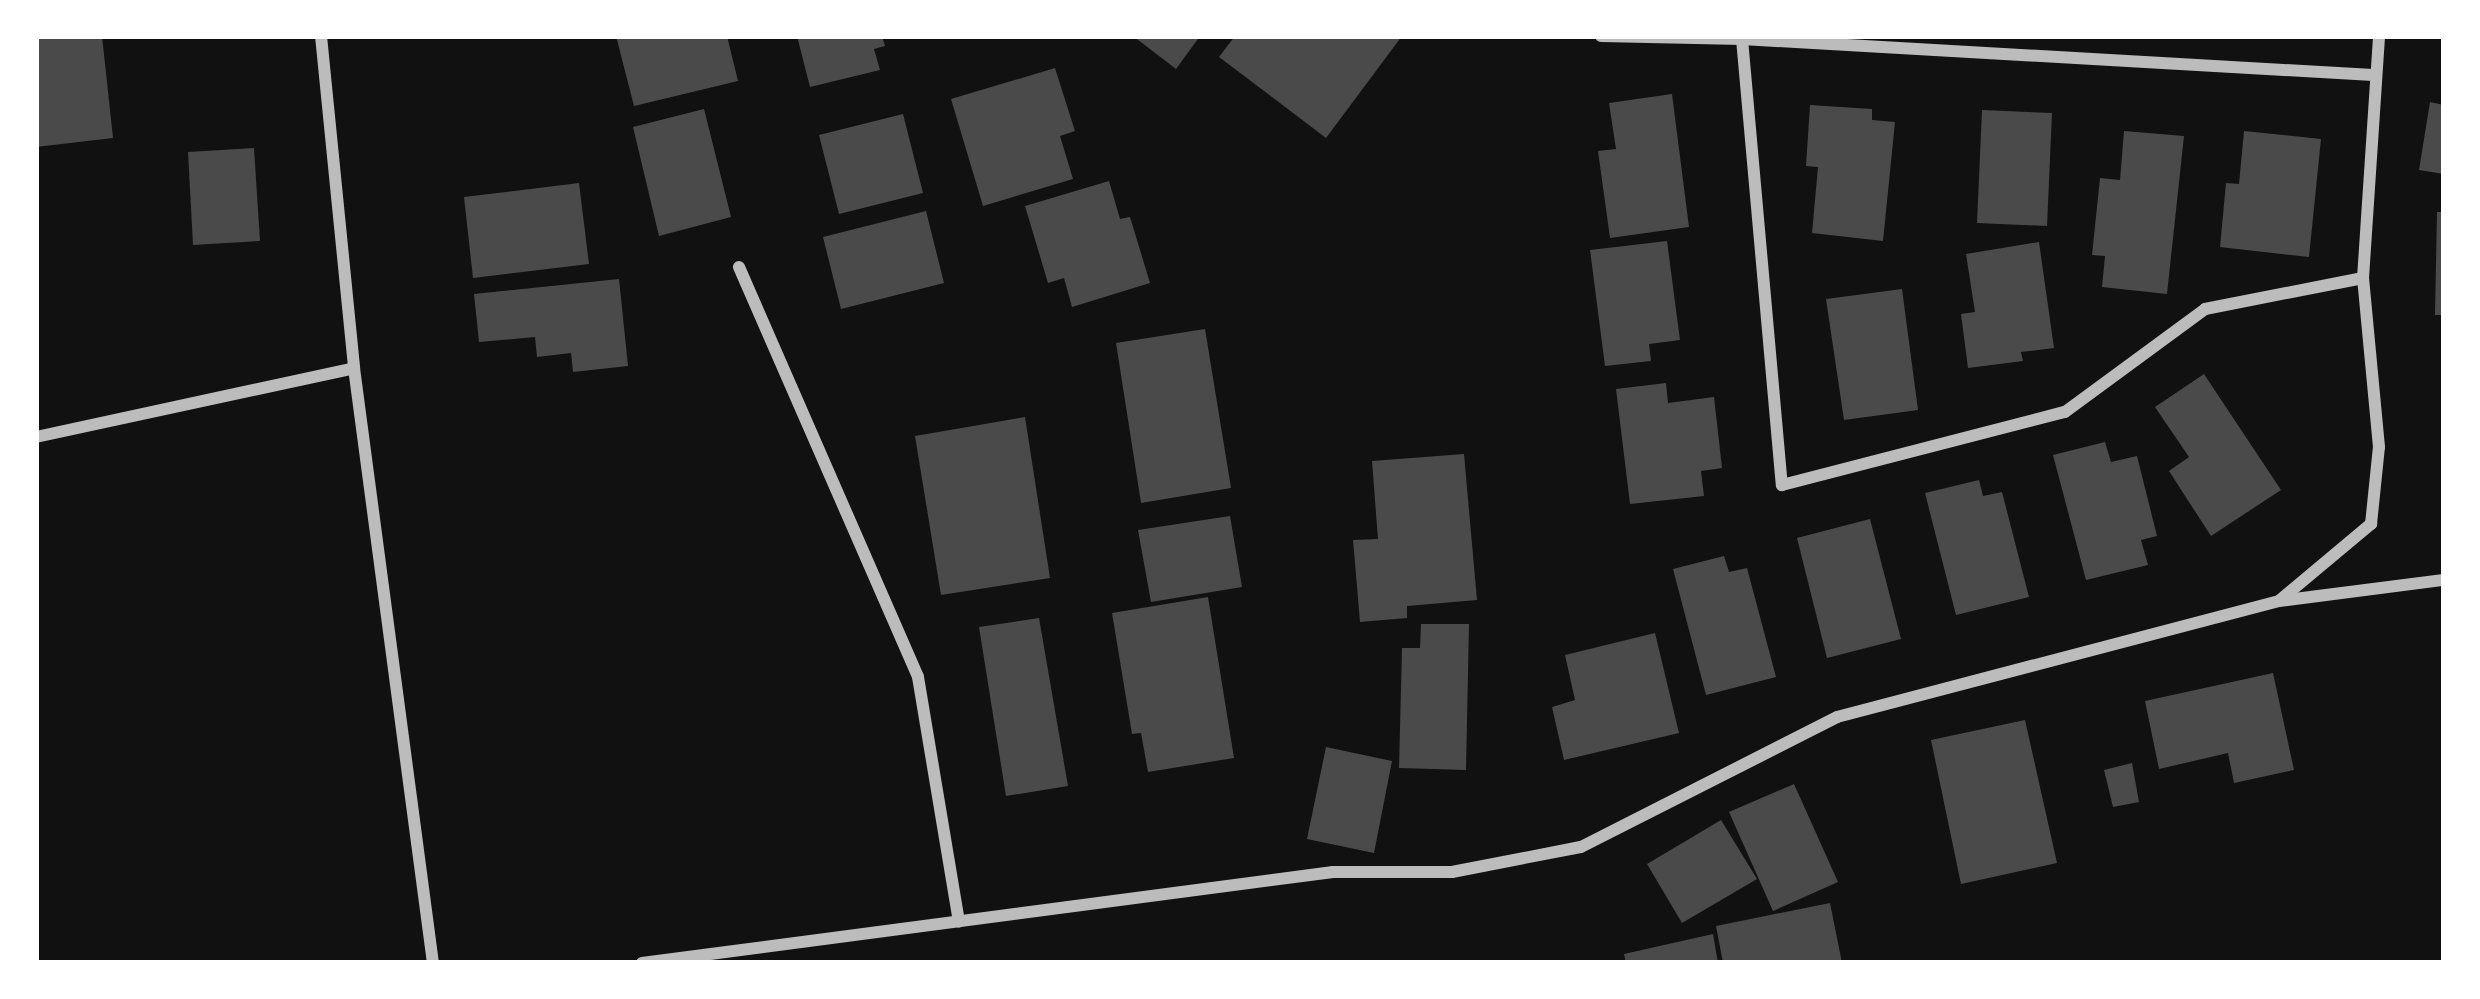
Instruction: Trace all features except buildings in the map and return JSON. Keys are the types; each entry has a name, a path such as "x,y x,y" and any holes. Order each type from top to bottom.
{"street":[{"path":"321,36 354,368 433,963"},
{"path":"1601,36 1742,38 2373,75"},
{"path":"2279,601 2371,524 2379,447 2363,278 2379,36"},
{"path":"1742,38 1782,485 2065,412 2205,309 2363,278"},
{"path":"739,267 918,677 959,922"},
{"path":"36,437 354,368"},
{"path":"642,963 1333,872 1452,872 1581,847 1837,717 2279,601 2444,580"}]}
